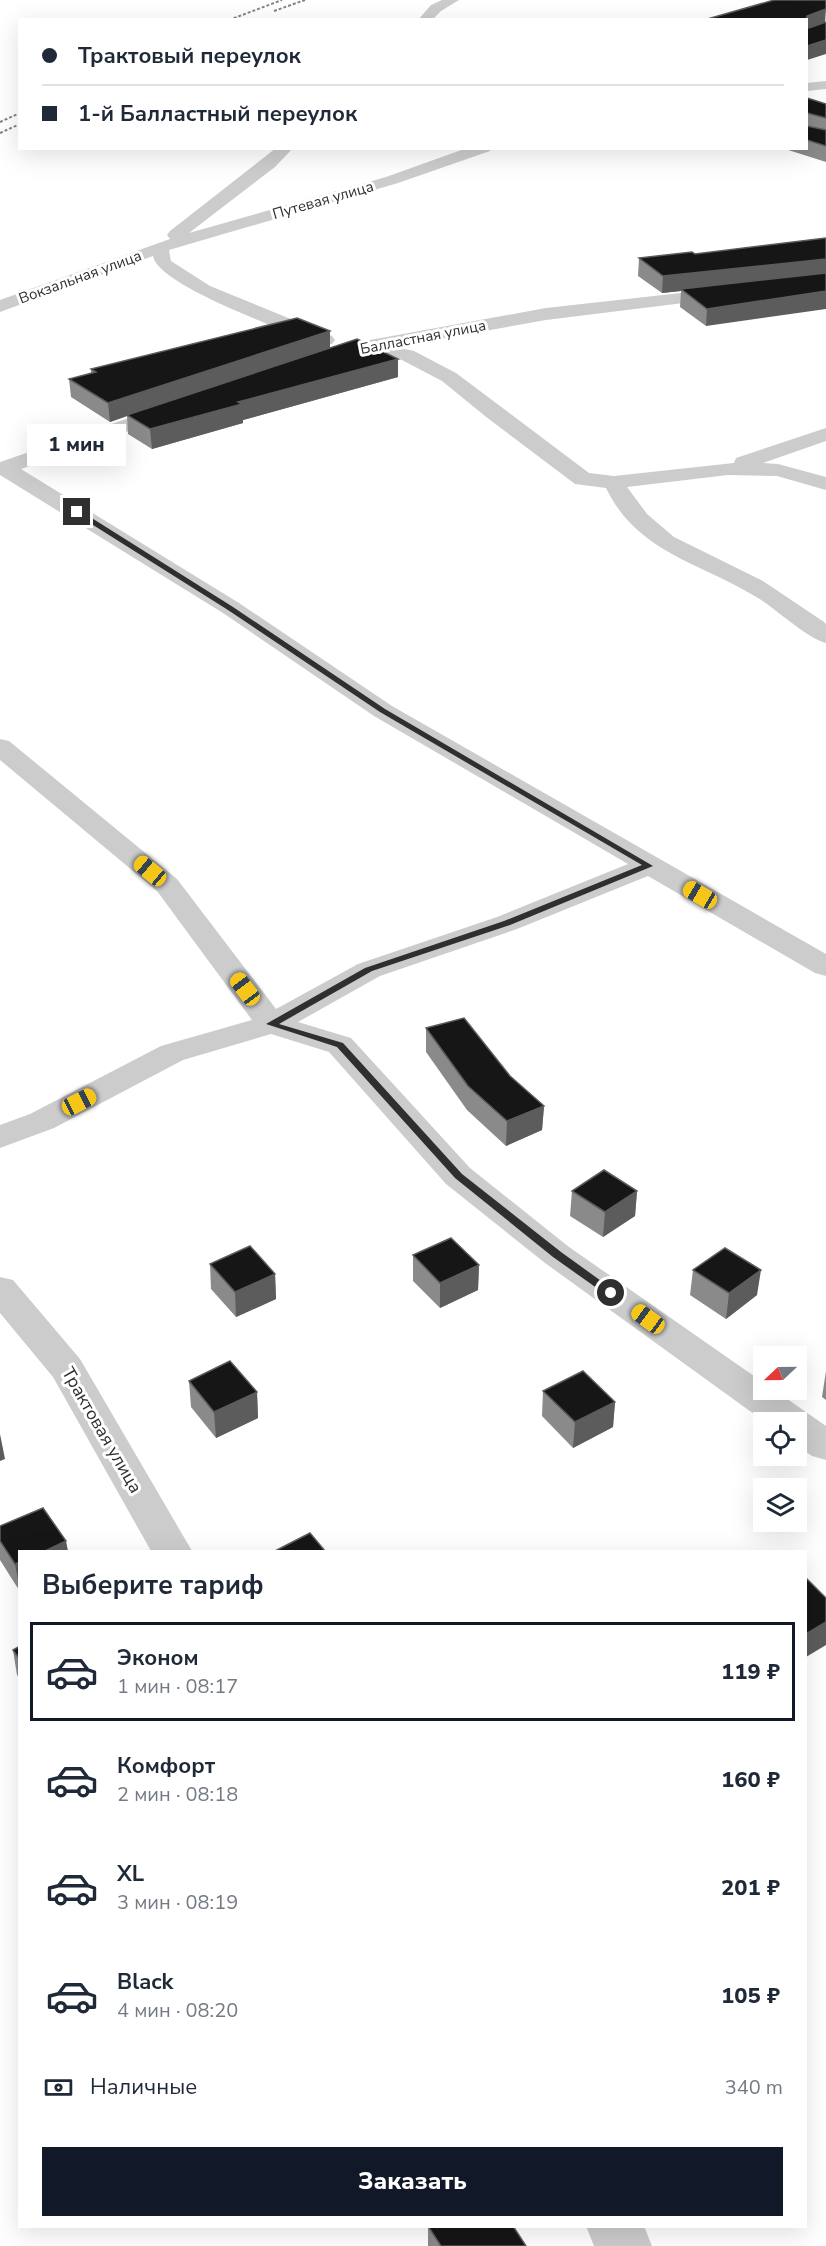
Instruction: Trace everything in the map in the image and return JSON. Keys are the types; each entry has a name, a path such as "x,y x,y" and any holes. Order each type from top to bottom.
{"street":[{"path":"426,18 436,8 452,0"},
{"path":"808,87 826,85"},
{"path":"284,150 269,164 160,247 164,263 204,290 283,320 322,339 359,348 407,355 449,377 492,412 583,479 614,482 728,469 778,470 826,484"},
{"name":"Путевая улица","path":"160,247 392,180 478,150"},
{"name":"Вокзальная улица","path":"0,306 111,267 160,247"},
{"name":"Балластная улица","path":"315,362 359,348 546,314 739,291"},
{"path":"2,469 192,402"},
{"path":"728,469 826,434"},
{"path":"2,469 221,602 383,711 826,967"},
{"path":"614,482 620,497 642,520 675,548 730,572 811,623 826,636"},
{"path":"0,747 166,885 271,1024 340,1045 458,1176 557,1254 778,1412"},
{"path":"0,1137 42,1121 172,1053 271,1024 369,970 507,923 649,866"},
{"name":"Трактовая улица","path":"0,1289 67,1368 171,1550"},
{"path":"807,1433 826,1446"},
{"path":"613,2228 626,2246"}],"building":[{"path":"774,0 826,0 826,9 806,18 711,18"},
{"path":"826,22 826,40 808,46 809,28"},
{"path":"808,98 826,104 826,118 808,113"},
{"path":"808,126 826,130 826,146 808,140"},
{"path":"826,238 826,259 663,276 639,258 692,252 695,254"},
{"path":"826,273 826,291 707,309 681,289"},
{"path":"297,318 330,331 108,403 69,379 96,372 91,369"},
{"path":"357,339 398,359 238,402 242,404 150,429 127,415"},
{"path":"464,1018 510,1076 544,1106 507,1121 468,1086 426,1028"},
{"path":"604,1170 637,1191 605,1212 572,1191"},
{"path":"451,1238 479,1265 440,1283 413,1255"},
{"path":"250,1246 275,1274 235,1292 210,1264"},
{"path":"725,1248 761,1270 729,1293 693,1270"},
{"path":"230,1361 257,1392 214,1412 189,1381"},
{"path":"583,1371 615,1402 575,1422 543,1391"},
{"path":"43,1508 66,1541 47,1550 18,1550 18,1563 15,1564 0,1541 0,1526"},
{"path":"310,1533 324,1550 277,1550"},
{"path":"807,1579 826,1598 826,1622 807,1633"},
{"path":"18,1647 18,1657 13,1650"},
{"path":"429,2228 514,2228 526,2246 441,2246"}],"railway":[{"path":"234,18 282,0"},
{"path":"274,11 305,0"},
{"path":"0,122 18,114"},
{"path":"0,133 18,125"}],"route":[{"path":"77,512 231,608 383,711 649,866 507,923 369,970 271,1024 340,1045 458,1176 557,1254 611,1293"}]}
